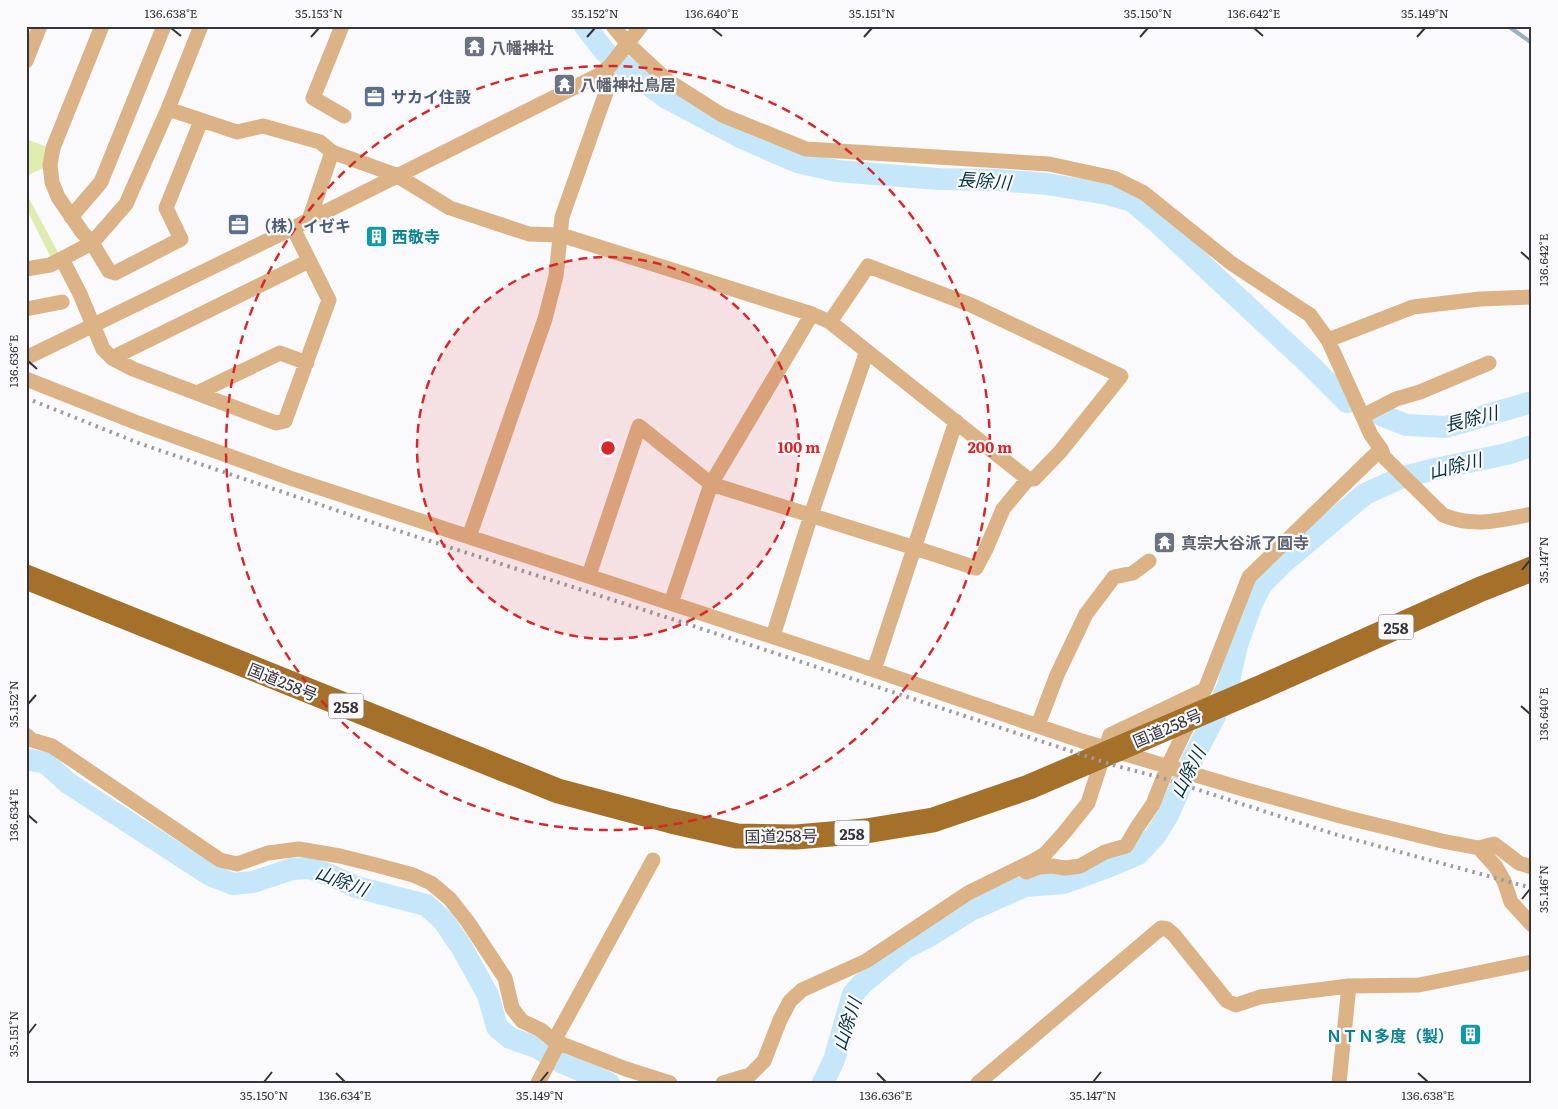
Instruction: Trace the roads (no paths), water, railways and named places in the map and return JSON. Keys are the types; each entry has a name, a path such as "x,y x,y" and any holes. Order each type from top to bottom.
{"highway":[{"name":"国道258号","path":"26,577 558,791 671,821 737,836 796,837 866,832 933,820 1029,787 1262,687 1481,589 1532,570"}],"street":[{"path":"26,61 40,26"},
{"path":"102,26 53,148 50,165 52,182 58,197 82,232 92,243 109,271 115,273 181,239 166,208 201,120"},
{"path":"71,217 101,182 164,26"},
{"path":"26,269 50,265 92,243 126,204 202,26"},
{"path":"342,26 313,98 344,116"},
{"path":"613,26 625,48 667,80 722,115 806,149 1049,164 1114,178 1144,194 1231,262 1310,315 1328,340 1371,435 1382,453 1412,486 1443,515 1453,520 1469,523 1532,514"},
{"path":"26,358 293,228 599,75 608,68 641,26"},
{"path":"469,537 545,319 556,276 562,218 609,84 608,68"},
{"path":"168,109 237,132 263,126 320,142 332,152 396,175 450,208 529,234 561,235 812,314 830,322 1028,479 1034,479 1060,452 1121,376 971,305 868,266 830,322"},
{"path":"309,220 332,152"},
{"path":"62,259 103,349 112,358 133,369 276,423 285,421 329,300 293,228"},
{"path":"112,358 309,260"},
{"path":"1328,340 1413,307 1480,299 1532,297"},
{"path":"26,310 62,302"},
{"path":"671,603 711,484 812,314"},
{"path":"197,394 280,352 306,363"},
{"path":"773,636 867,352"},
{"path":"1363,416 1396,400 1489,363"},
{"path":"26,379 135,422 281,474 773,636 1082,741 1348,818 1442,842 1479,848 1494,844 1519,863 1532,867"},
{"path":"874,670 956,421"},
{"path":"589,575 639,426 711,484 976,568 1004,509 1028,479"},
{"path":"1001,877 1007,879 1039,867 1065,868 1080,866 1105,852 1126,846 1174,768 1249,576 1382,453"},
{"path":"1038,725 1057,675 1086,614 1114,577 1133,573 1149,561"},
{"path":"723,1083 750,1075 764,1061 780,1020 790,1001 802,990 866,961 968,893 1045,854 1088,803 1110,735 1204,690"},
{"path":"26,735 32,740 52,746 220,860 237,864 268,853 299,849 376,865 412,875 431,884 450,899 468,922 505,978 512,1008 522,1021 541,1030 556,1042 626,1069 670,1083"},
{"path":"1479,848 1496,867 1504,881 1511,902 1532,925"},
{"path":"538,1083 547,1068 556,1042 653,860"},
{"path":"978,1083 1161,928 1167,929 1174,935 1227,1001 1236,1005 1260,997 1349,986 1419,985 1532,962"},
{"path":"1339,1083 1349,986"}],"waterway":[{"name":"長除川","path":"585,26 605,52 665,97 742,138 797,162 837,171 938,179 997,180 1047,184 1107,194 1132,201 1309,364 1347,402"},
{"path":"1508,26 1532,43"},
{"name":"長除川","path":"1381,415 1406,425 1446,427 1532,402"},
{"name":"山除川","path":"823,1083 834,1060 853,994 863,983 904,949 971,910 1025,886 1064,883 1138,854 1155,836 1168,815 1228,686 1237,645 1252,603 1262,584 1284,562 1365,494 1400,478 1507,454 1532,446"},
{"name":"山除川","path":"26,759 46,763 68,783 210,875 233,884 253,882 292,869 309,868 356,887 426,905 443,920 462,948 488,995 497,1027 510,1038 538,1048 563,1063 609,1083"}],"railway":[{"path":"26,398 141,444 371,522 1113,765 1162,778 1334,834 1532,888"}],"place":[{"name":"八幡神社","path":"474,47"},
{"name":"八幡神社鳥居","path":"564,84"},
{"name":"サカイ住設","path":"375,96"},
{"name":"（株）イゼキ","path":"239,225"},
{"name":"西敬寺","path":"376,236"},
{"name":"真宗大谷派了圓寺","path":"1165,542"},
{"name":"ＮＴＮ多度（製）","path":"1470,1035"}]}
